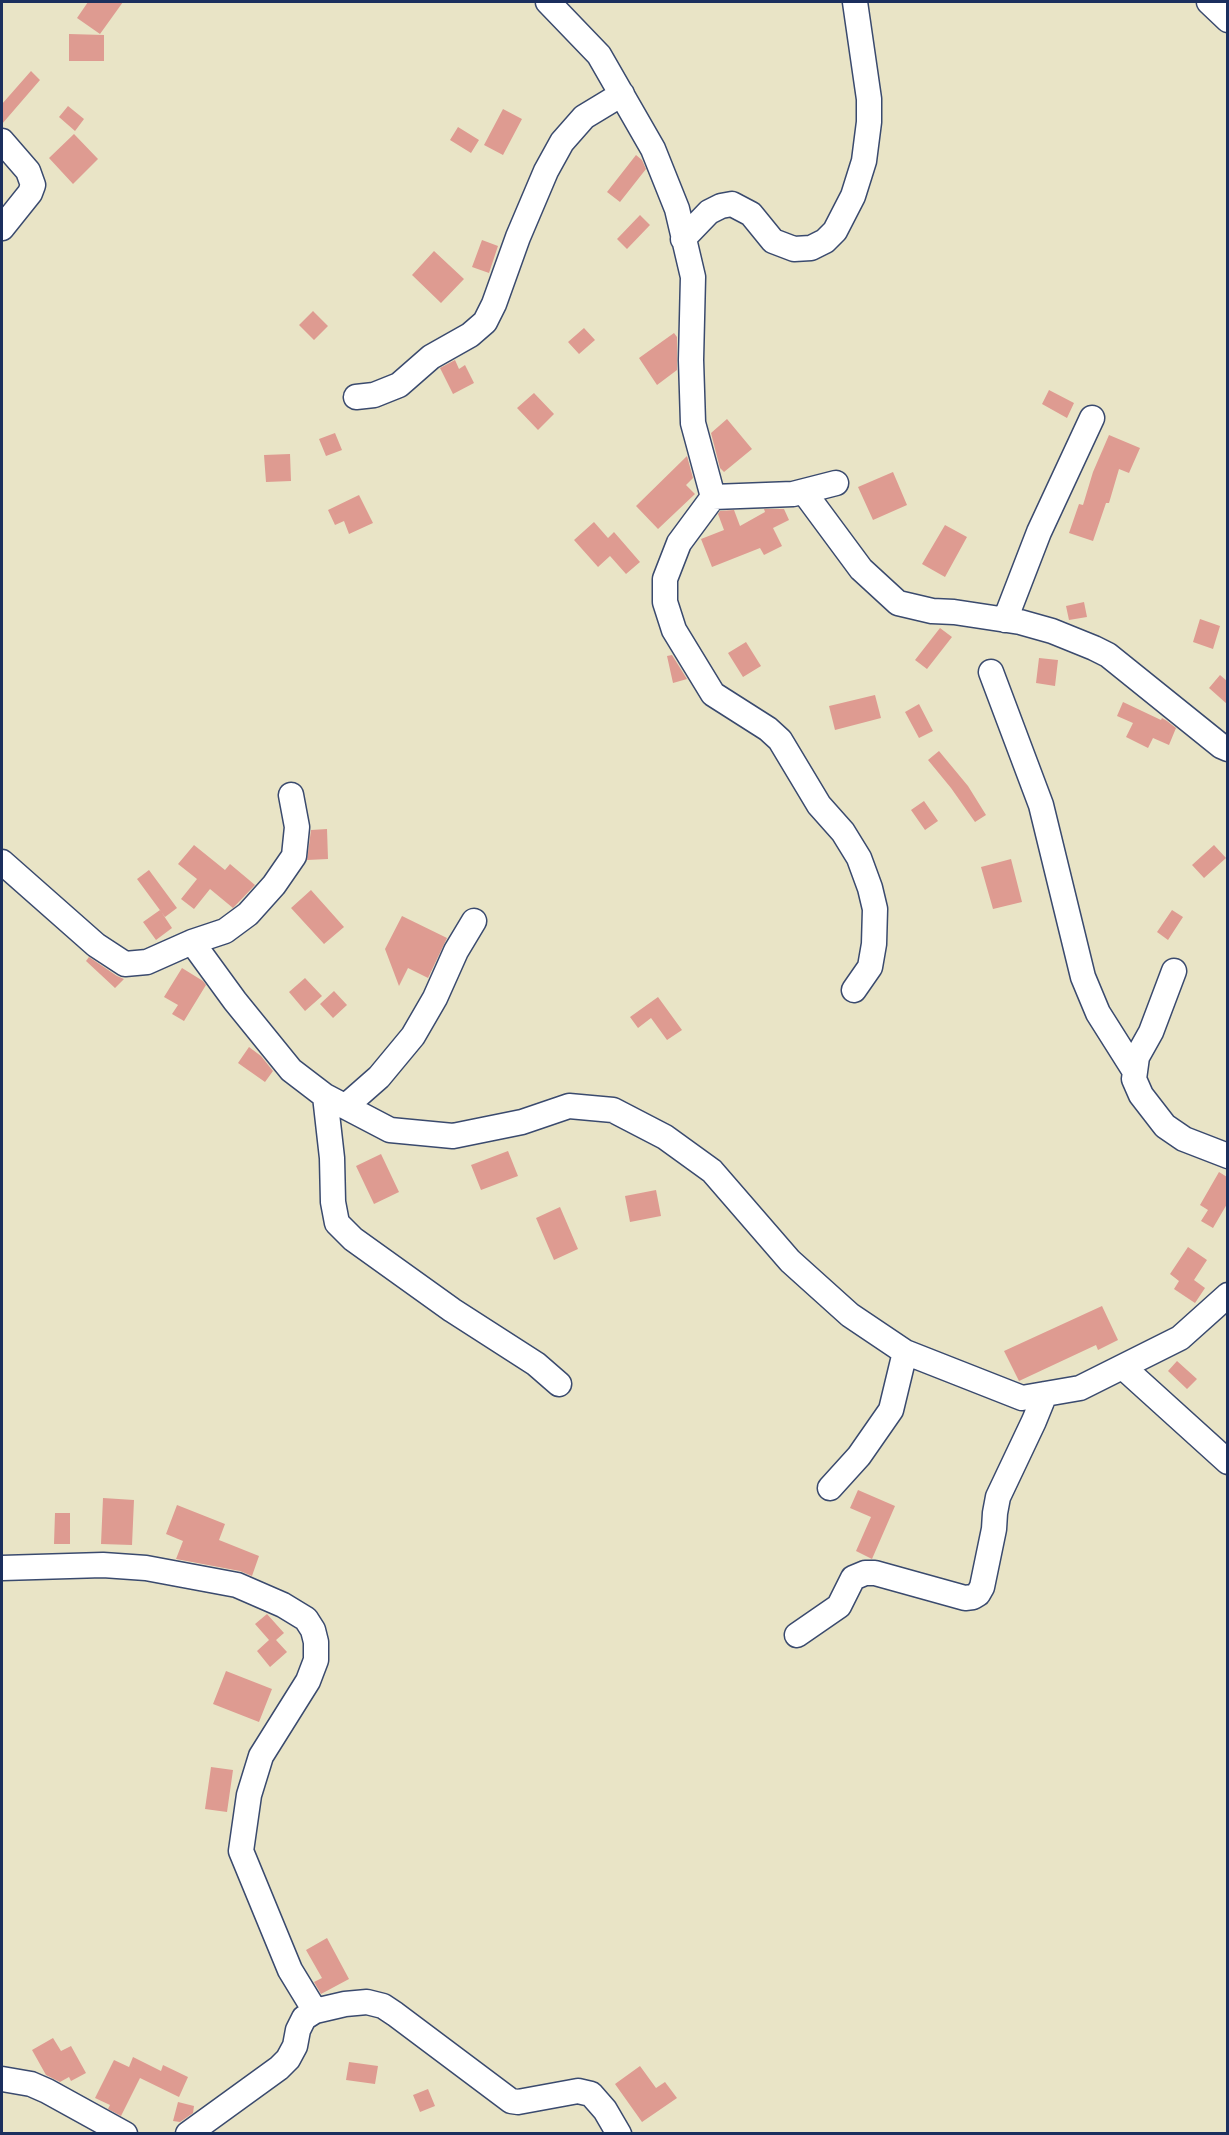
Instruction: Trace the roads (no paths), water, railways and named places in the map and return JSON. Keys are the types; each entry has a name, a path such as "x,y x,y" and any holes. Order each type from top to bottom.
{"street":[{"path":"548,2 599,55 653,149 677,209 693,277 691,360 693,423 713,497"},
{"path":"683,239 709,212 732,204 751,214 773,241 794,249 811,248 825,241 835,231 856,187 864,161 869,122 869,99 855,2"},
{"path":"1209,2 1227,20"},
{"path":"356,397 374,395 399,385 431,357 470,335 484,322 494,304 518,237 546,171 562,142 585,117 622,94"},
{"path":"2,141 28,171 33,185 30,193 2,228"},
{"path":"1005,620 1039,532 1092,418"},
{"path":"713,497 804,492 836,483"},
{"path":"804,492 861,569 898,603 932,611 1005,620 1052,631 1108,655 1227,749"},
{"path":"713,497 679,543 665,579 665,602 674,630 713,694 768,729 780,740 819,805 843,832 859,858 875,909 874,944 870,967 854,990"},
{"path":"991,672 1041,805 1083,977 1098,1013 1134,1070"},
{"path":"2,862 96,945 125,964 147,962 192,942 225,931 248,914 274,885 294,856 297,827 291,795"},
{"path":"336,1101 379,1077 413,1036 435,998 456,951 474,921"},
{"path":"192,942 235,1001 291,1070 336,1101 390,1130 453,1136 522,1122 569,1106 613,1110 665,1137 712,1171 790,1261 850,1315 905,1352 1022,1398 1080,1388 1180,1338 1227,1295"},
{"path":"1174,971 1151,1032 1137,1057 1134,1079 1141,1095 1165,1126 1184,1139 1227,1156"},
{"path":"336,1101 332,1158 333,1202 338,1223 353,1239 452,1310 536,1364 559,1384"},
{"path":"830,1488 859,1456 891,1410 905,1352"},
{"path":"1123,1366 1227,1462"},
{"path":"797,1635 839,1606 853,1578 865,1573 875,1573 965,1598 978,1594 994,1529 998,1497 1012,1471 1045,1394"},
{"path":"2,1568 103,1565 146,1568 237,1585 283,1605 306,1619 313,1630 316,1642 316,1660 308,1682 261,1756 249,1795 241,1851 290,1970 315,2011"},
{"path":"188,2133 279,2068 288,2059 295,2046 298,2030 304,2018 315,2011 367,2002 382,2006 507,2099 518,2102 585,2091 591,2094 605,2110 619,2133"},
{"path":"2,2079 31,2084 47,2091 124,2133"}]}
